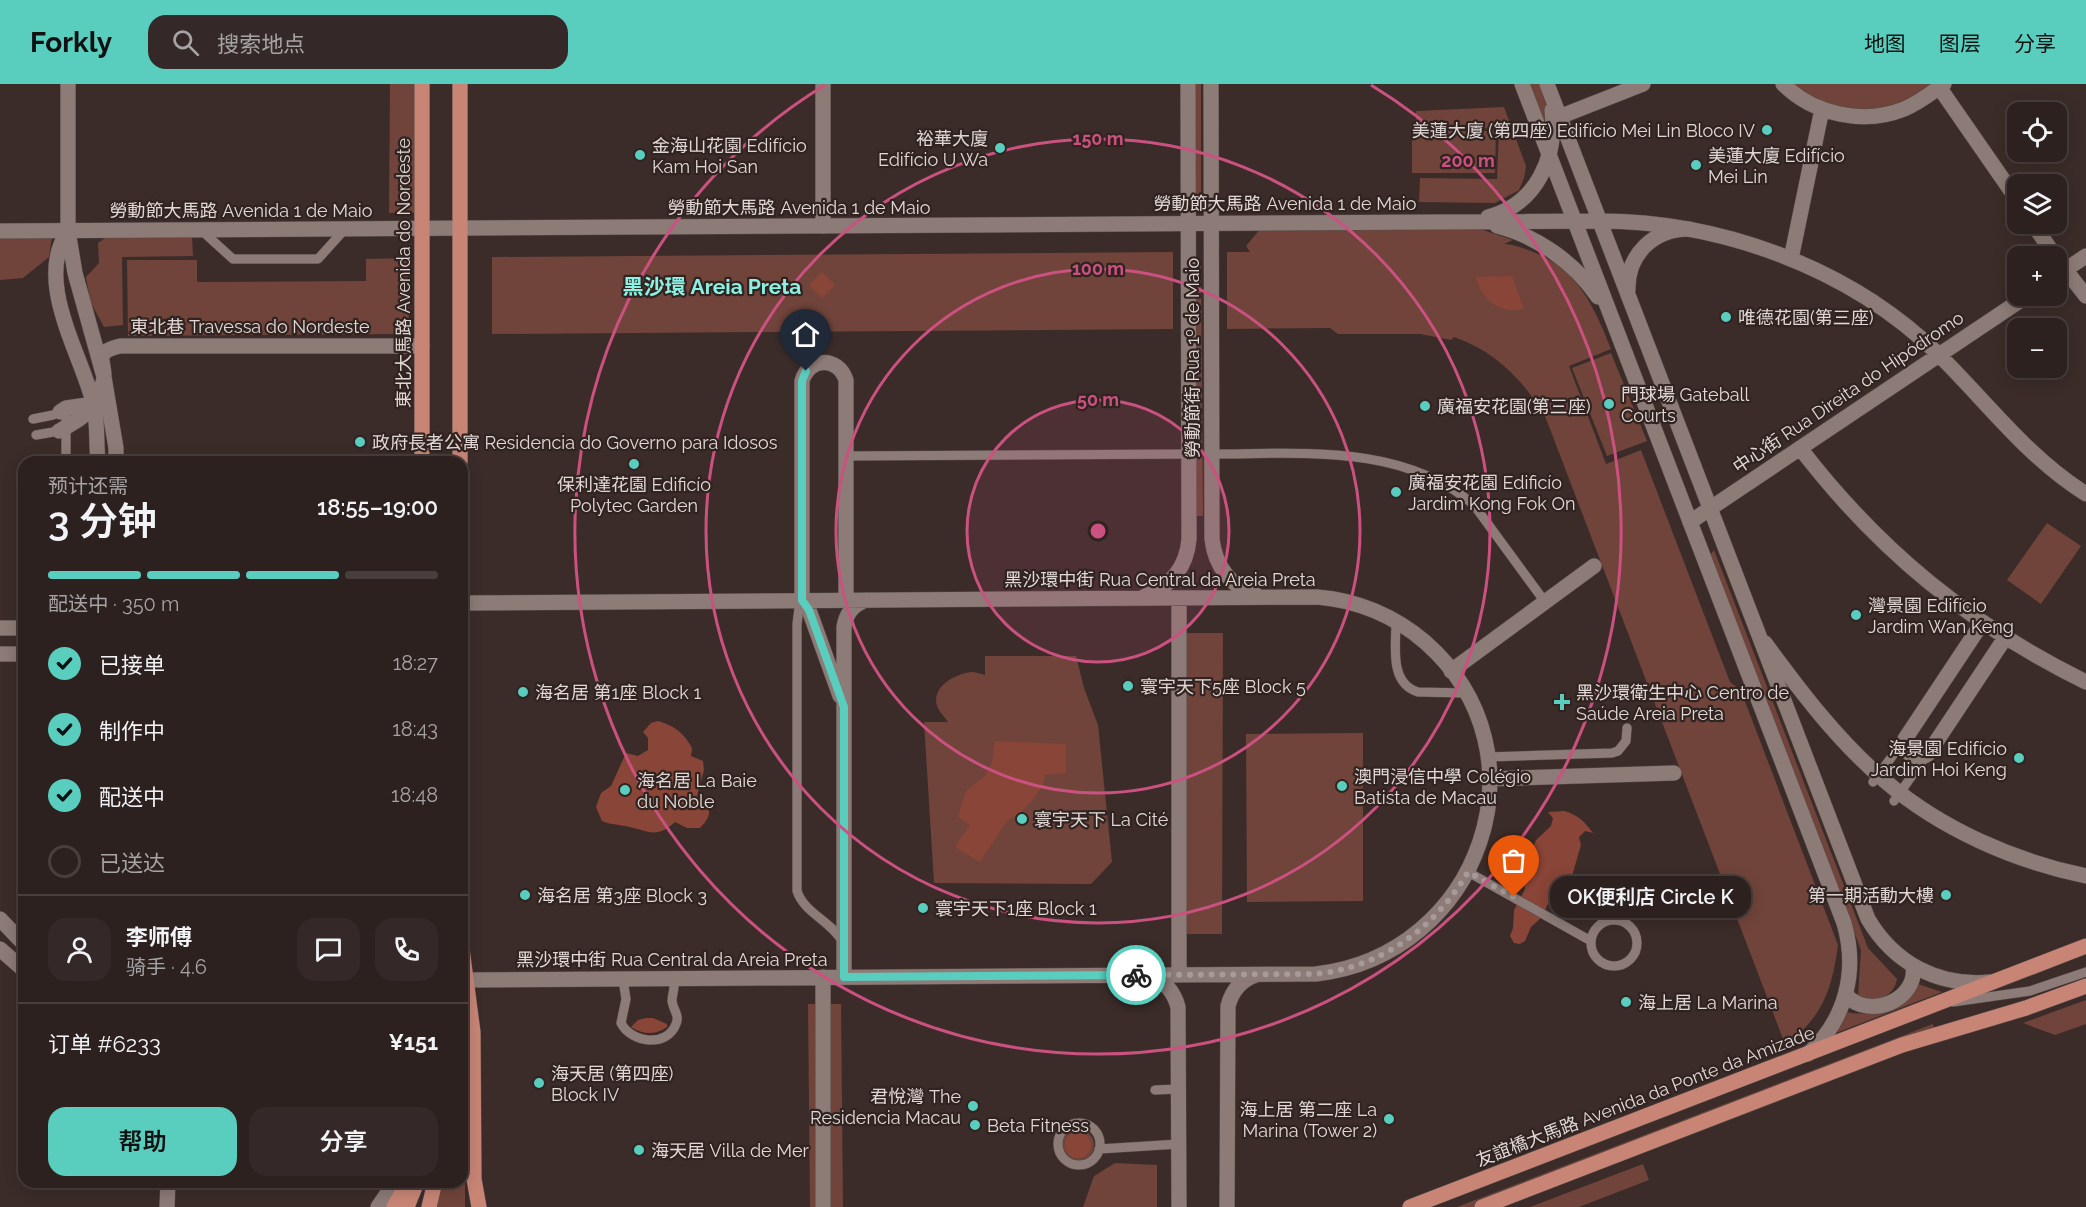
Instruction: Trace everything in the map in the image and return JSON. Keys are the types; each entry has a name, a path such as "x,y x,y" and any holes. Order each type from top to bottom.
{"main road":[{"name":"東北大馬路 Avenida do Nordeste","path":"422,84 422,456"},
{"path":"460,84 460,456"},
{"name":"友誼橋大馬路 Avenida da Ponte da Amizade","path":"1410,1207 2086,946"},
{"path":"1482,1207 1902,1045 2026,1008 2086,986"},
{"path":"468,1003 473,1032 474,1179 479,1207"},
{"path":"394,1207 405,1188"},
{"path":"407,1207 415,1188"},
{"path":"429,1207 434,1188"},
{"path":"440,1207 442,1188"}],"street":[{"path":"68,84 68,231 78,284 104,377 116,456"},
{"path":"823,84 823,226"},
{"name":"勞動節街 Rua 1º de Maio","path":"1130,598 1144,596 1170,582 1179,570 1188,548 1188,84"},
{"name":"勞動節街 Rua 1º de Maio","path":"1211,84 1212,519 1214,550 1225,574 1237,585 1249,592 1273,597"},
{"path":"1522,84 1844,923 1850,953 1850,974 1846,995 1833,1024 1808,1054"},
{"path":"1458,222 1500,214 1518,204 1533,189 1549,154 1553,132 1553,113 1547,84"},
{"path":"1547,84 1864,910 1884,942 1913,966 1930,975 1948,980 1977,983 1996,981"},
{"path":"1559,117 1643,84"},
{"path":"1783,84 1800,98 1822,109 1850,116 1885,114 1914,104 1942,86 2007,184"},
{"path":"1791,259 1822,109"},
{"name":"勞動節大馬路 Avenida 1 de Maio","path":"0,231 1574,221 1624,221 1689,229 1751,244 1791,259 1867,299 1902,324 1938,355 1964,380 2017,440 2047,466 2086,494"},
{"path":"1458,222 1501,227 1554,252 1586,282 1603,305 1617,331"},
{"path":"1630,302 1629,275 1641,250 1662,234 1689,229"},
{"path":"68,231 59,244 56,261 56,289 94,404 98,456"},
{"path":"2067,262 2086,256"},
{"path":"2067,275 2086,296"},
{"name":"中心街 Rua Direita do Hipódromo","path":"1690,522 2012,306"},
{"name":"東北巷 Travessa do Nordeste","path":"104,377 101,363 103,356 111,348 120,346 422,346"},
{"path":"844,707 813,620 807,605 802,600 802,381 808,368 817,363 834,364 845,377 846,600"},
{"path":"62,429 83,417 94,404 104,377"},
{"path":"63,410 94,404"},
{"path":"1800,448 1839,497 1882,542 1929,584 2005,638 2086,682"},
{"path":"1189,519 1194,527 1202,529 1210,525 1212,519"},
{"path":"1451,671 1594,566"},
{"name":"黑沙環中街 Rua Central da Areia Preta","path":"468,603 1273,597 1317,597 1337,600 1366,608 1396,622 1431,648 1451,671 1466,693 1480,724 1488,757 1489,779 1489,800 1484,830 1468,872 1451,898 1431,921 1403,944 1381,956 1352,967 1322,973 468,980"},
{"path":"1179,598 1179,975"},
{"path":"844,977 845,622 853,607 867,600"},
{"path":"1982,623 1905,739 1905,748 1910,756 1919,758 1928,754 2005,638"},
{"path":"0,628 18,628"},
{"path":"1758,633 1807,700 1876,779 1896,794 1990,846 2030,861 2086,876"},
{"path":"0,654 18,654"},
{"path":"1489,779 1674,773"},
{"path":"0,919 18,938"},
{"path":"0,949 18,965"},
{"path":"468,958 484,973 505,979"},
{"path":"1846,995 1854,1003 1869,1007 1879,1006 1896,999 1911,985 1914,976 1913,966"},
{"path":"1227,1207 1228,1006 1239,984 1250,977 1262,974"},
{"path":"1145,975 1161,981 1171,990 1179,1013 1179,1207"},
{"path":"823,977 823,1207"},
{"path":"167,1207 168,1188"},
{"path":"378,1207 391,1188"}],"lane":[{"path":"200,230 232,260 318,259 345,229"},
{"path":"33,419 53,415 63,410 62,429 65,456"},
{"path":"36,435 62,429"},
{"path":"1212,454 1315,453 1354,456 1398,466 1440,482 1474,504 1545,602"},
{"path":"846,456 1189,454"},
{"path":"802,600 797,624 796,891 803,903 833,929 844,945"},
{"path":"1396,622 1398,676 1413,691 1466,693"},
{"path":"1488,757 1612,753 1618,751 1626,741 1627,729"},
{"path":"1876,779 1905,739"},
{"path":"1896,794 1928,754"},
{"path":"1468,872 1591,941 1595,956 1600,961 1614,966 1628,961 1637,949 1638,942 1636,934 1626,922 1611,920 1597,927 1591,941"},
{"path":"1935,1004 2030,991 2086,972"},
{"path":"628,978 624,986 627,999 621,1023 631,1035 646,1040 663,1037 675,1027 678,1018 673,1005 675,986 671,978"},
{"path":"1155,1090 1179,1089"},
{"path":"1083,1123 1091,1126 1098,1134 1100,1149 1090,1162 1081,1166 1074,1165 1059,1154 1058,1139 1061,1131 1068,1125 1083,1123"},
{"path":"1100,1149 1179,1144"}],"shaded area":[{"path":"390,84 416,84 415,213 389,213"},
{"path":"1193,84 1201,84 1201,206 1197,213 1195,212"},
{"path":"1528,84 1541,84 1546,107 1546,131"},
{"path":"1794,84 1933,84 1898,103 1864,110 1846,109 1829,104"},
{"path":"1504,107 1526,166 1519,190 1495,203 1419,202 1420,178 1497,179 1499,129 1416,125 1416,111"},
{"path":"1412,131 1496,131 1495,173 1412,173"},
{"path":"1450,226 1480,229 1513,240 1504,244 1531,251 1561,267 1582,290 1605,333 1611,349 1569,366 1606,464 1641,450 1730,682 1741,691 1838,945 1829,989 1817,1013 1798,1034 1785,1044 1545,416 1527,390 1507,368 1495,359 1469,343 1454,337 1451,340 1420,334 1338,334 1330,328 1227,329 1227,252 1250,252 1246,246 1261,228"},
{"path":"108,236 192,237 193,256 122,257 123,325 104,327 90,301 86,277 99,263 98,243"},
{"path":"52,237 49,257 23,278 0,280 0,238"},
{"path":"1173,252 1173,329 492,334 492,257"},
{"path":"408,258 409,334 128,336 127,260 197,260 197,282 366,281 366,259"},
{"path":"1194,262 1201,262 1203,516 1196,516"},
{"path":"822,272 835,285 822,298 809,285"},
{"path":"1512,276 1524,309 1507,309 1493,304 1482,292 1476,277"},
{"name":"門球場 Gateball Courts","path":"1611,353 1647,441 1607,456 1572,368"},
{"path":"2047,523 2081,546 2041,604 2007,580"},
{"path":"1714,550 1868,948 1897,979 1893,989 1881,998 1864,1001 1858,996 1861,950 1710,555"},
{"path":"1184,633 1223,633 1222,934 1184,934"},
{"path":"985,656 1076,656 1084,688 1098,725 1112,862 1091,884 934,883 924,722 948,722 937,706 936,699 941,687 959,675 971,672 985,675"},
{"path":"658,721 669,725 686,738 692,748 691,756 703,761 704,770 697,796 708,807 709,814 700,828 687,828 675,822 662,831 646,831 602,821 596,807 601,793 611,786 626,753 638,756 648,750 648,738 643,732 651,723"},
{"path":"1363,733 1363,901 1247,902 1246,734"},
{"path":"995,741 1066,744 1066,773 1045,775 1043,785 1032,801 1020,813 1007,821 980,862 955,847 970,825 958,817 966,791 985,776 992,762"},
{"path":"1564,811 1580,819 1593,833 1585,831 1579,837 1581,845 1572,876 1558,899 1547,905 1544,915 1531,927 1525,941 1520,944 1514,943 1510,936 1514,910 1525,889 1522,875 1526,863 1536,840 1551,826 1553,818 1548,812"},
{"path":"1918,984 1942,992 1828,1036 1843,1011 1864,1014 1884,1010 1903,999"},
{"path":"2086,1000 2086,1024 2055,1035 2023,1023"},
{"path":"808,1004 841,1004 843,1207 810,1207"},
{"path":"653,1018 667,1024 667,1027 658,1032 649,1033 640,1032 631,1027 638,1020"},
{"path":"1933,1024 1935,1032 1478,1207 1457,1207"},
{"path":"1078,1129 1089,1134 1094,1145 1089,1156 1078,1161 1067,1156 1062,1145 1067,1134"},
{"path":"1078,1132 1088,1135 1091,1145 1088,1155 1078,1158 1068,1155 1065,1145 1068,1135"},
{"path":"1115,1163 1157,1165 1157,1207 1083,1207 1094,1176"},
{"path":"1643,1164 1649,1180 1579,1207 1530,1207"},
{"path":"432,1188 465,1188 465,1207 422,1207"}],"way so far":[{"path":"1136,975 1316,974 1352,967 1381,956 1403,944 1442,910 1468,872 1514,897"}],"place":[{"name":"美蓮大廈 (第四座) Edifício Mei Lin Bloco IV","path":"1767,130"},
{"name":"裕華大廈 Edifício U Wa","path":"1000,148"},
{"name":"金海山花園 Edifício Kam Hoi San","path":"640,155"},
{"name":"美蓮大廈 Edifício Mei Lin","path":"1696,165"},
{"name":"唯德花園(第三座)","path":"1726,317"},
{"name":"門球場 Gateball Courts","path":"1609,404"},
{"name":"廣福安花園(第三座)","path":"1425,406"},
{"name":"政府長者公寓 Residencia do Governo para Idosos","path":"360,442"},
{"name":"保利達花園 Edificío Polytec Garden","path":"634,464"},
{"name":"廣福安花園 Edificío Jardim Kong Fok On","path":"1396,492"},
{"name":"灣景園 Edifício Jardim Wan Keng","path":"1856,615"},
{"name":"寰宇天下5座 Block 5","path":"1128,686"},
{"name":"海名居 第1座 Block 1","path":"523,692"},
{"name":"黑沙環衛生中心 Centro de Saúde Areia Preta","path":"1562,702"},
{"name":"海景園 Edifício Jardim Hoi Keng","path":"2019,758"},
{"name":"澳門浸信中學 Colégio Batista de Macau","path":"1342,786"},
{"name":"海名居 La Baie du Noble","path":"625,790"},
{"name":"寰宇天下 La Cité","path":"1022,819"},
{"name":"海名居 第3座 Block 3","path":"525,895"},
{"name":"第一期活動大樓","path":"1946,895"},
{"name":"OK便利店 Circle K","path":"1514,897"},
{"name":"寰宇天下1座 Block 1","path":"923,908"},
{"name":"海上居 La Marina","path":"1626,1002"},
{"name":"海天居 (第四座) Block IV","path":"539,1083"},
{"name":"君悅灣 The Residencia Macau","path":"973,1106"},
{"name":"海上居 第二座 La Marina (Tower 2)","path":"1389,1119"},
{"name":"Beta Fitness","path":"975,1125"},
{"name":"海天居 Villa de Mer","path":"639,1150"}],"district":[{"name":"黑沙環 Areia Preta","path":"712,286"}],"route":[{"path":"806,371 802,381 802,600 809,610 844,707 844,977 1136,975"}]}
